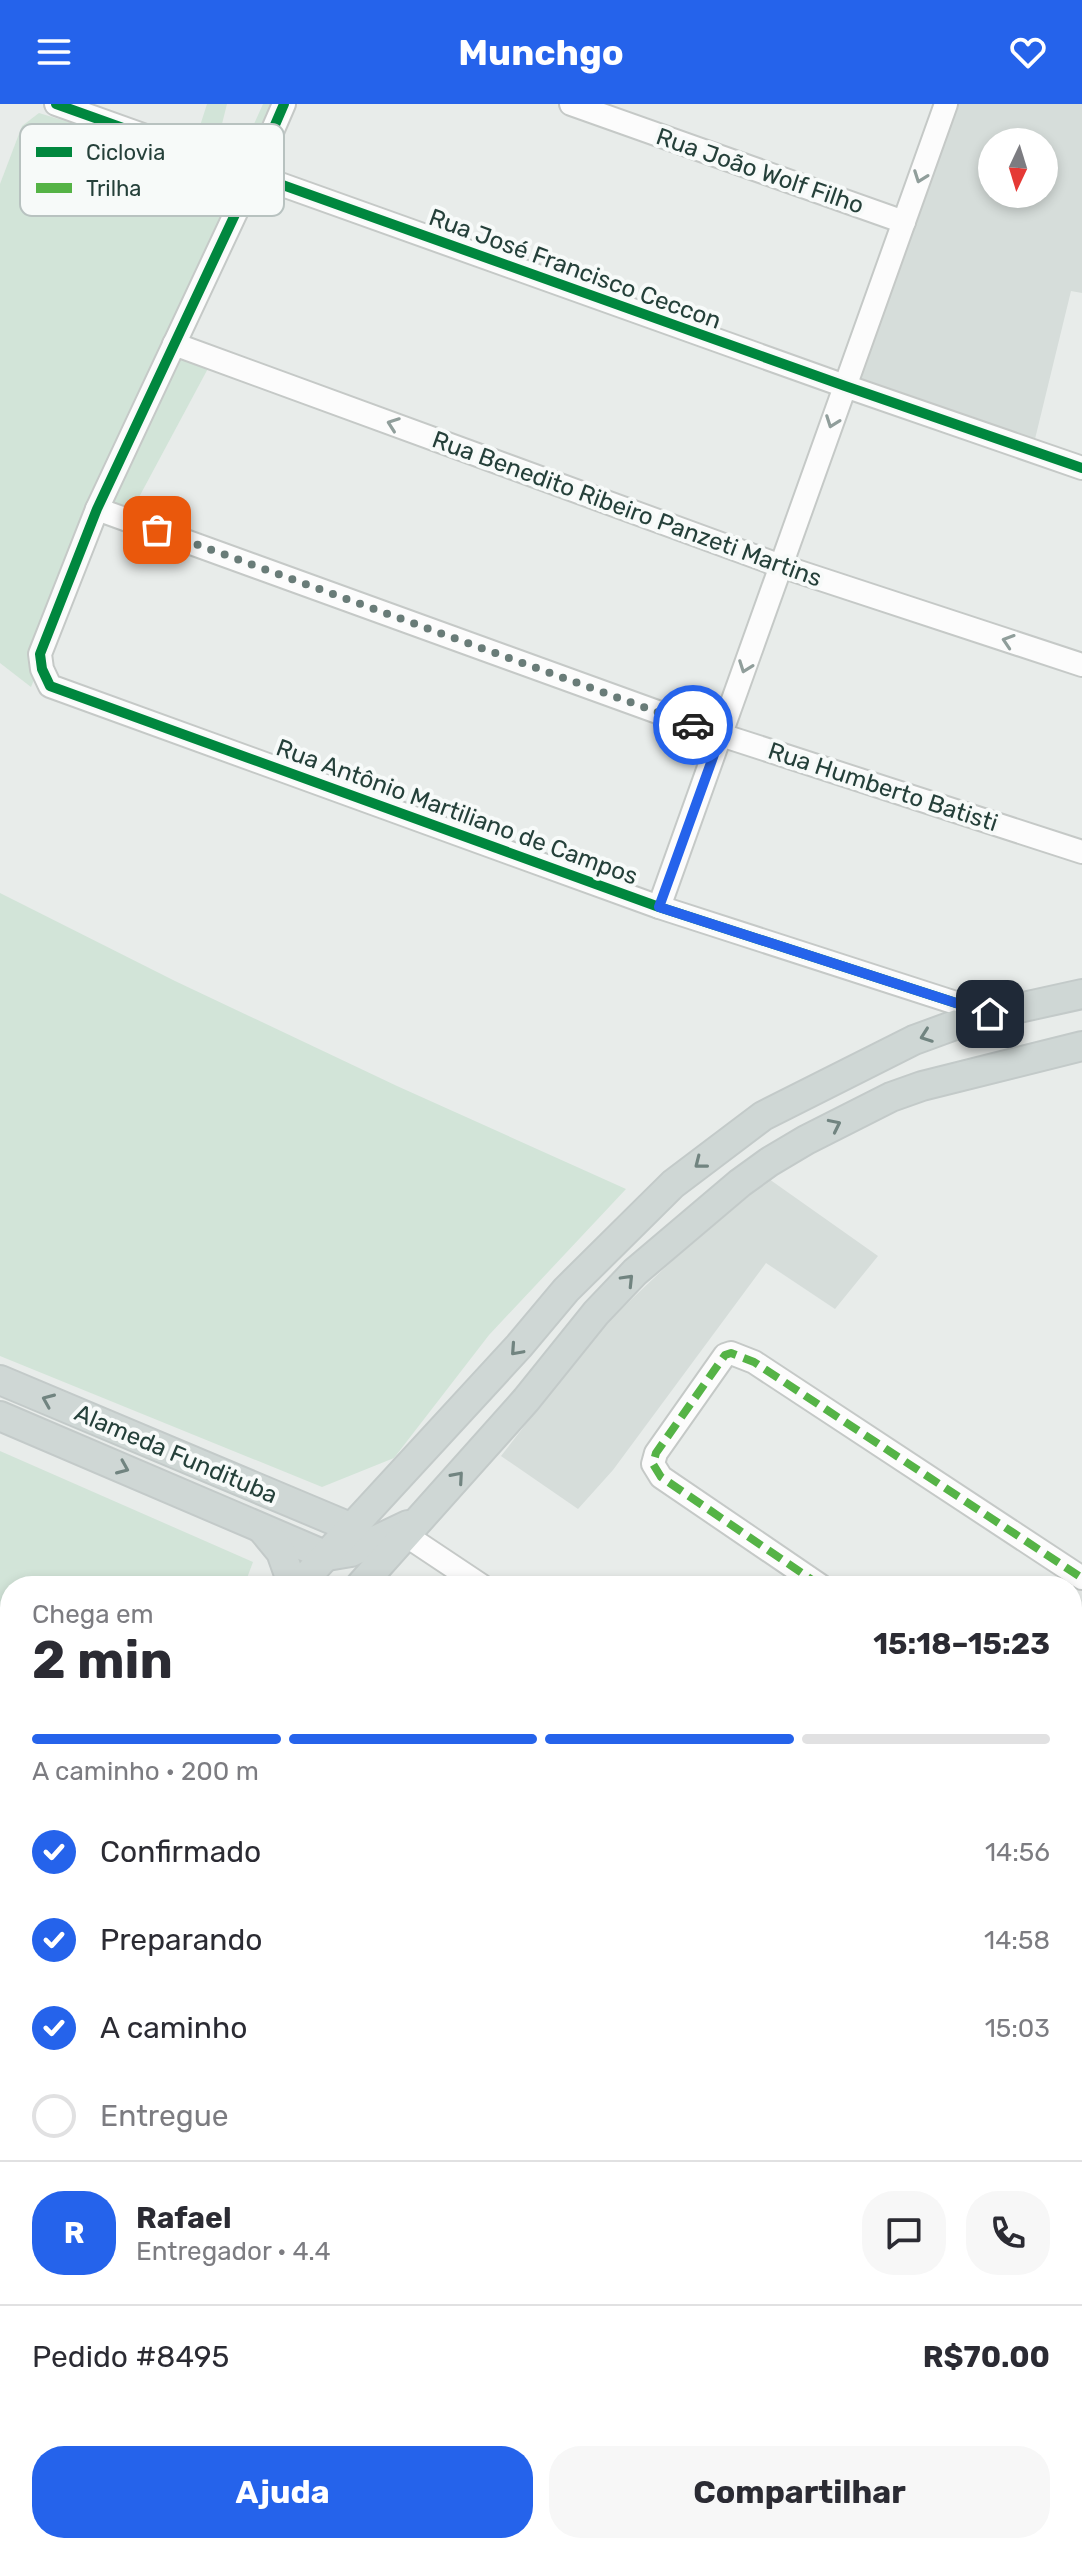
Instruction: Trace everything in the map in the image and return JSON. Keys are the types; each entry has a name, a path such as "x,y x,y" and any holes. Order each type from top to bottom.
{"main road":[{"path":"308,1576 344,1545 381,1498 566,1290 673,1184 763,1116 914,1040 990,1014 1082,994"},
{"path":"369,1576 526,1400 596,1313 635,1272 740,1183 806,1140 891,1097 1077,1044"},
{"path":"566,1290 596,1313"},
{"name":"Alameda Fundituba","path":"0,1380 255,1487 344,1545"},
{"name":"Alameda Fundituba","path":"0,1416 258,1525 344,1545"},
{"path":"255,1487 326,1506 356,1505 381,1498"},
{"path":"258,1525 281,1552 292,1576"},
{"path":"344,1545 415,1527"},
{"path":"344,1545 347,1576"}],"street":[{"name":"Rua José Francisco Ceccon","path":"56,104 111,124"},
{"path":"275,124 284,104"},
{"name":"Rua João Wolf Filho","path":"571,104 904,222"},
{"path":"659,907 946,104"},
{"name":"Rua José Francisco Ceccon","path":"284,187 1082,468"},
{"path":"97,509 234,216"},
{"name":"Rua Benedito Ribeiro Panzeti Martins","path":"174,344 781,566 1082,665"},
{"name":"Rua Antônio Martiliano de Campos","path":"97,509 40,654 42,669 50,686 659,907 990,1014"},
{"name":"Rua Humberto Batisti","path":"97,509 721,735 1082,852"},
{"path":"806,1576 661,1477 653,1464 656,1453 725,1355 740,1355 754,1362 1079,1576"},
{"path":"415,1527 471,1576"}],"shaded area":[{"path":"956,104 1082,104 1082,293 1071,291 1035,439 858,381"},
{"path":"769,1179 878,1256 835,1309 766,1263 613,1470 578,1509 501,1456 599,1330 672,1261"}],"green space":[{"path":"207,104 227,104 222,124 201,124"},
{"path":"263,104 277,104 269,124 254,124"},
{"path":"39,113 75,124 25,124"},
{"path":"20,131 20,216 226,216 31,687 0,663 0,184"},
{"path":"175,348 212,361 130,514 109,505"},
{"path":"0,893 175,981 397,1086 626,1189 489,1335 394,1458 322,1487 0,1356"},
{"path":"0,1451 253,1562 248,1576 0,1576"}],"marked path":[{"path":"806,1576 661,1477 653,1464 656,1453 725,1355 731,1353 754,1362 1079,1576"}],"cycle path":[{"path":"56,104 112,124"},
{"path":"275,124 284,104"},
{"path":"284,185 1082,468"},
{"path":"234,216 97,509 40,654 42,669 50,686 659,907 990,1014"}],"way so far":[{"path":"157,530 693,725"}],"route":[{"path":"693,725 721,735 659,907 990,1014"}]}
